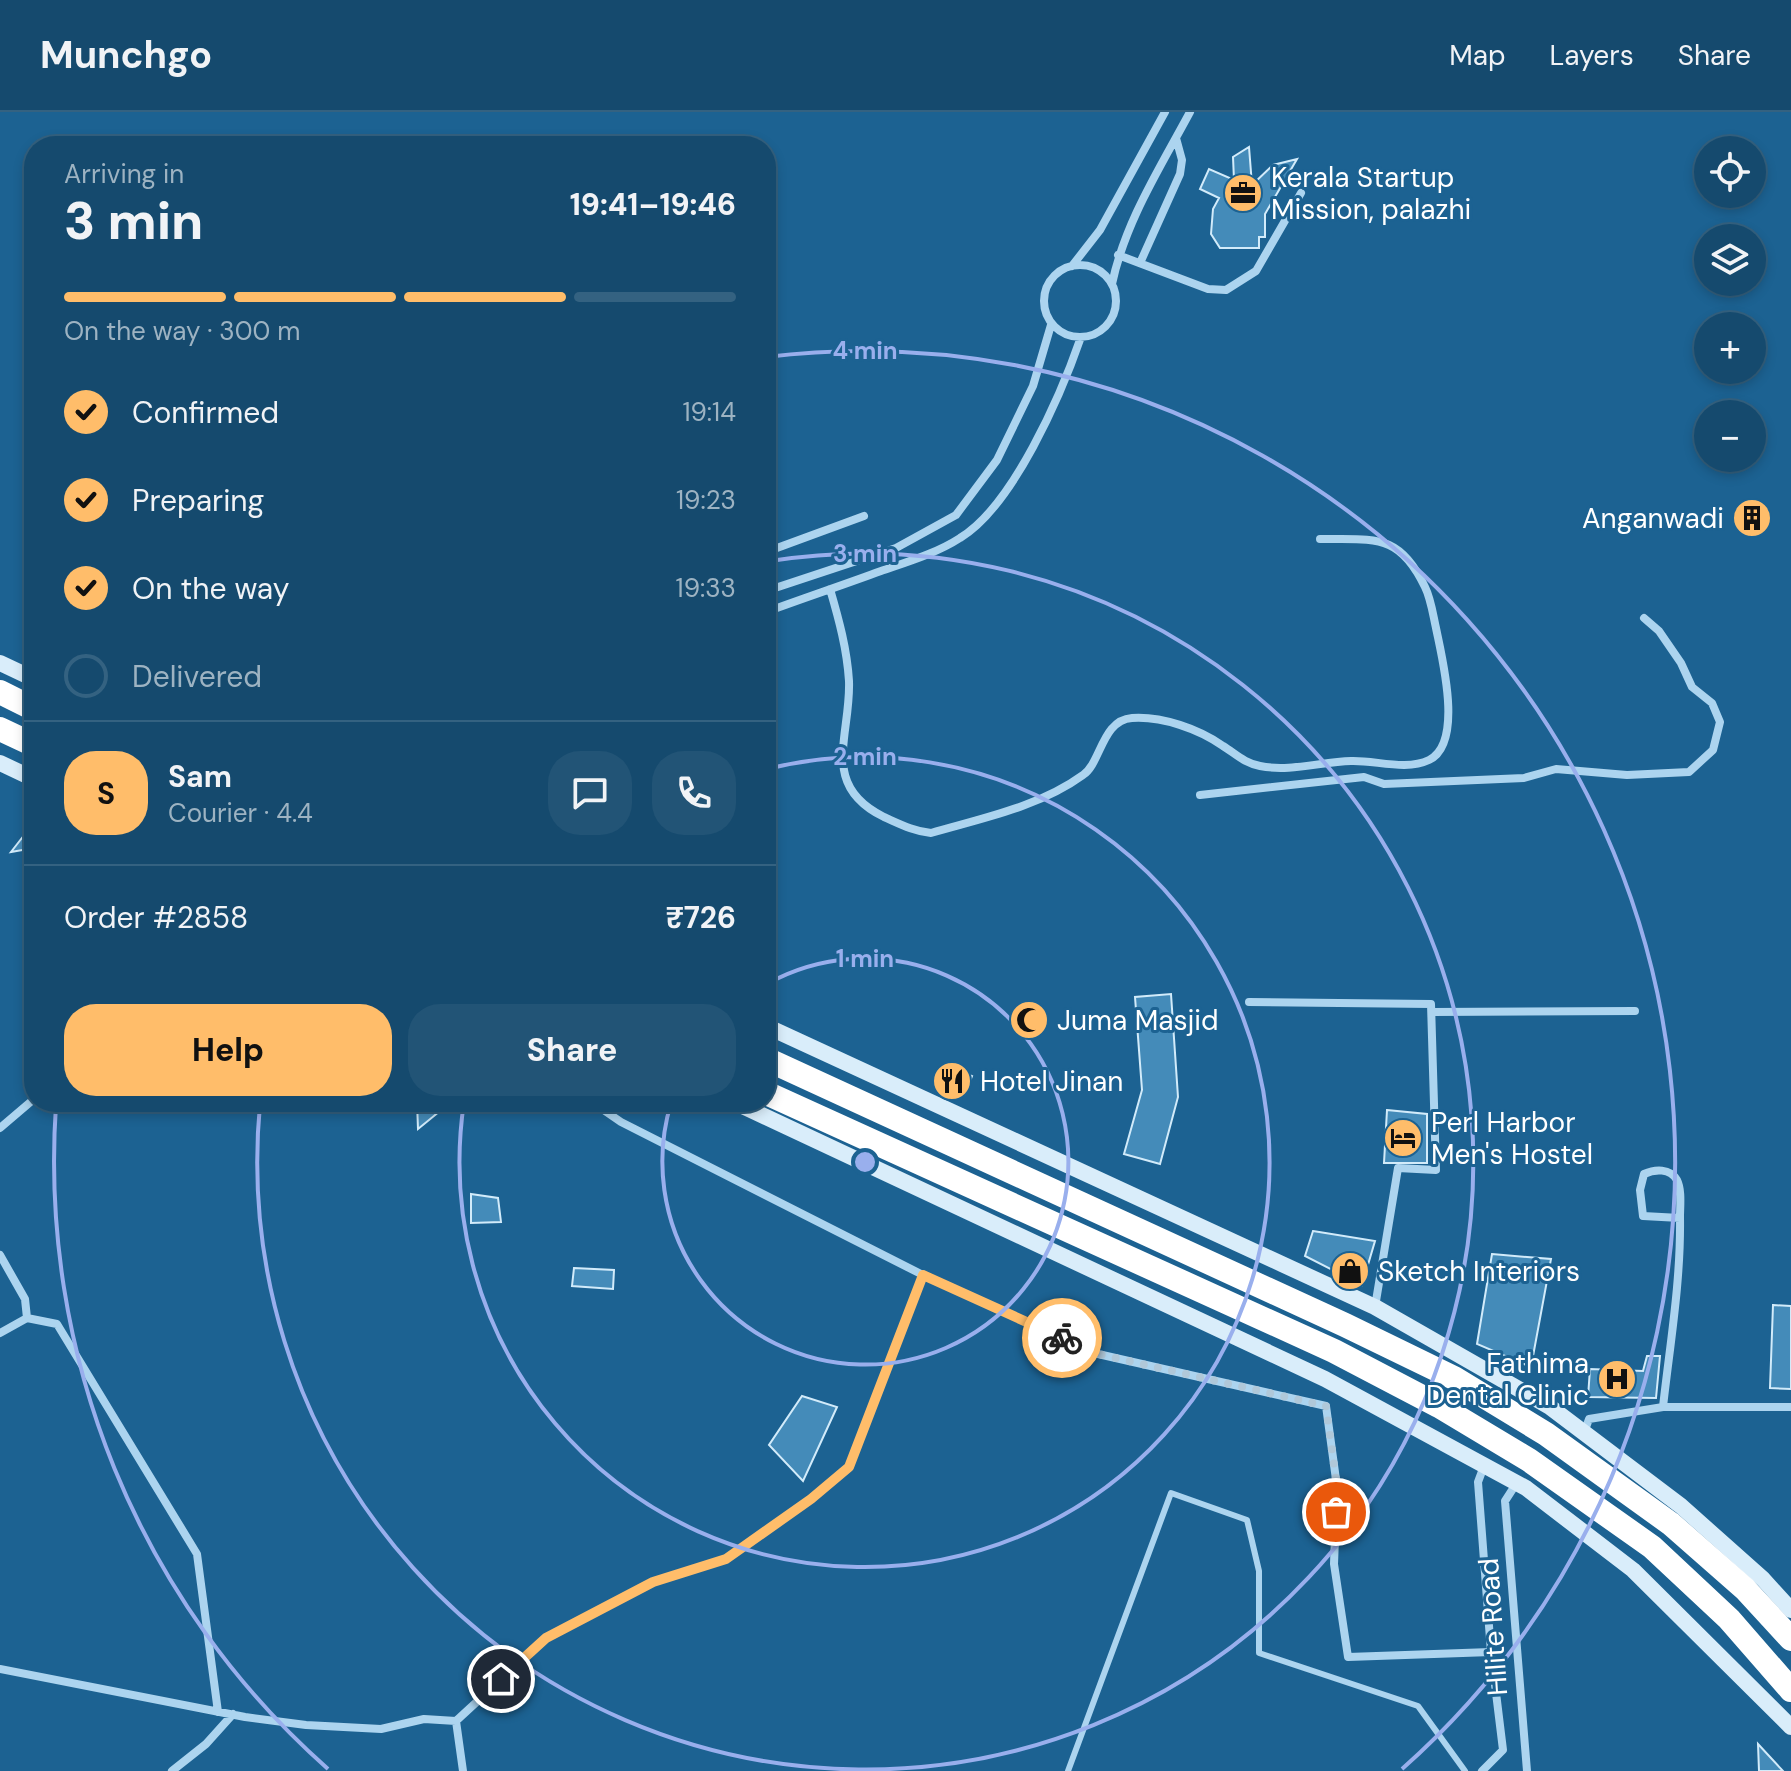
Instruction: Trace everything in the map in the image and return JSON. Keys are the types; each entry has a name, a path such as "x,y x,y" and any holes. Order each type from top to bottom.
{"highway":[{"path":"0,692 24,704"},
{"path":"0,729 24,740"},
{"path":"776,1064 1454,1378 1546,1434 1671,1524 1745,1589 1791,1639"},
{"path":"776,1098 1334,1351 1439,1406 1529,1460 1652,1547 1729,1619 1791,1690"}],"street":[{"path":"1072,266 1095,268 1112,284 1116,296 1111,319 1104,328 1081,337 1051,325 1043,300 1046,288 1052,278 1072,266 1100,230 1165,112"},
{"path":"1112,284 1118,255 1130,223 1190,112"},
{"path":"1140,263 1180,174 1182,160 1176,138"},
{"path":"1118,255 1208,289 1226,290 1256,271 1301,193"},
{"path":"776,588 896,548 956,515 997,460 1033,386 1051,325"},
{"path":"776,608 908,562 960,539 986,518 1027,458 1065,383 1081,337"},
{"path":"776,548 864,516"},
{"path":"830,589 849,684 842,764 850,791 865,808 914,831 931,833 1030,804 1086,774 1116,725 1131,718 1175,724 1223,745 1240,760 1261,766 1352,761 1404,764 1430,759 1443,747 1448,726 1443,659 1427,591 1412,561 1397,547 1376,541 1320,539"},
{"path":"1200,795 1364,777 1384,784 1466,779 1494,781 1524,778 1556,769 1627,775 1689,772 1713,750 1720,722 1712,703 1692,687 1681,663 1659,631 1644,618"},
{"path":"0,663 24,674"},
{"path":"0,763 24,775"},
{"path":"1286,766 1289,784"},
{"path":"1249,1002 1431,1004 1436,1170 1398,1168 1375,1307"},
{"path":"1432,1012 1635,1011"},
{"path":"776,1031 1375,1307 1550,1407 1681,1506 1763,1579 1791,1610"},
{"path":"0,1128 24,1108"},
{"path":"606,1112 923,1275 1098,1354 1326,1406 1337,1487 1334,1564 1348,1657 1491,1652"},
{"path":"755,1112 1325,1379 1517,1483 1633,1570 1791,1727"},
{"path":"1663,1407 1677,1303 1680,1218 1678,1181 1665,1171 1644,1174 1640,1198 1643,1216 1680,1218"},
{"path":"0,1255 25,1299 27,1318"},
{"path":"0,1669 218,1712 344,1729 381,1729 424,1719 456,1721 546,1638 653,1582 726,1559 811,1499 849,1467 923,1275"},
{"path":"0,1333 27,1318 57,1324 197,1554 218,1712"},
{"path":"1584,1433 1589,1419 1663,1407 1791,1407"},
{"path":"1482,1771 1503,1750 1491,1652 1478,1482 1484,1465"},
{"name":"Hilite Road","path":"1517,1483 1505,1501 1527,1771"},
{"path":"172,1771 206,1744 233,1714"},
{"path":"456,1721 463,1771"}],"lane":[{"path":"1068,1771 1171,1493 1247,1520 1259,1571 1259,1653 1418,1706 1465,1771"}],"building":[{"name":"Kerala Startup Mission, palazhi","path":"1249,147 1252,185 1273,165 1297,159 1265,214 1265,237 1259,237 1259,248 1220,248 1211,234 1213,209 1219,198 1200,189 1209,169 1234,180 1233,157"},
{"path":"24,835 24,850 11,852"},
{"path":"1171,994 1178,1097 1160,1164 1124,1154 1142,1090 1135,997"},
{"path":"944,1065 972,1076 965,1094 940,1084"},
{"path":"1387,1110 1427,1114 1427,1163 1384,1163"},
{"path":"417,1112 439,1112 418,1129"},
{"path":"471,1194 498,1198 501,1222 471,1223"},
{"name":"Sketch Interiors","path":"1313,1231 1375,1241 1362,1285 1305,1256"},
{"path":"1492,1254 1551,1259 1531,1367 1477,1344"},
{"path":"574,1268 614,1270 613,1289 572,1286"},
{"path":"1773,1305 1791,1306 1791,1389 1770,1388"},
{"path":"1647,1356 1660,1356 1656,1398 1588,1397 1590,1369 1643,1371"},
{"path":"802,1396 837,1407 803,1481 769,1445"},
{"path":"1758,1744 1783,1771 1759,1771"}],"way so far":[{"path":"1062,1338 1098,1354 1326,1406 1337,1487 1336,1512"}],"place":[{"name":"Kerala Startup Mission, palazhi","path":"1243,193"},
{"name":"Anganwadi","path":"1752,518"},
{"name":"Juma Masjid","path":"1029,1020"},
{"name":"Hotel Jinan","path":"952,1081"},
{"name":"Perl Harbor Men's Hostel","path":"1403,1138"},
{"name":"Sketch Interiors","path":"1350,1271"},
{"name":"Fathima Dental Clinic","path":"1617,1379"}],"route":[{"path":"501,1679 546,1638 653,1582 726,1559 811,1499 849,1467 923,1275 1062,1338"}]}
